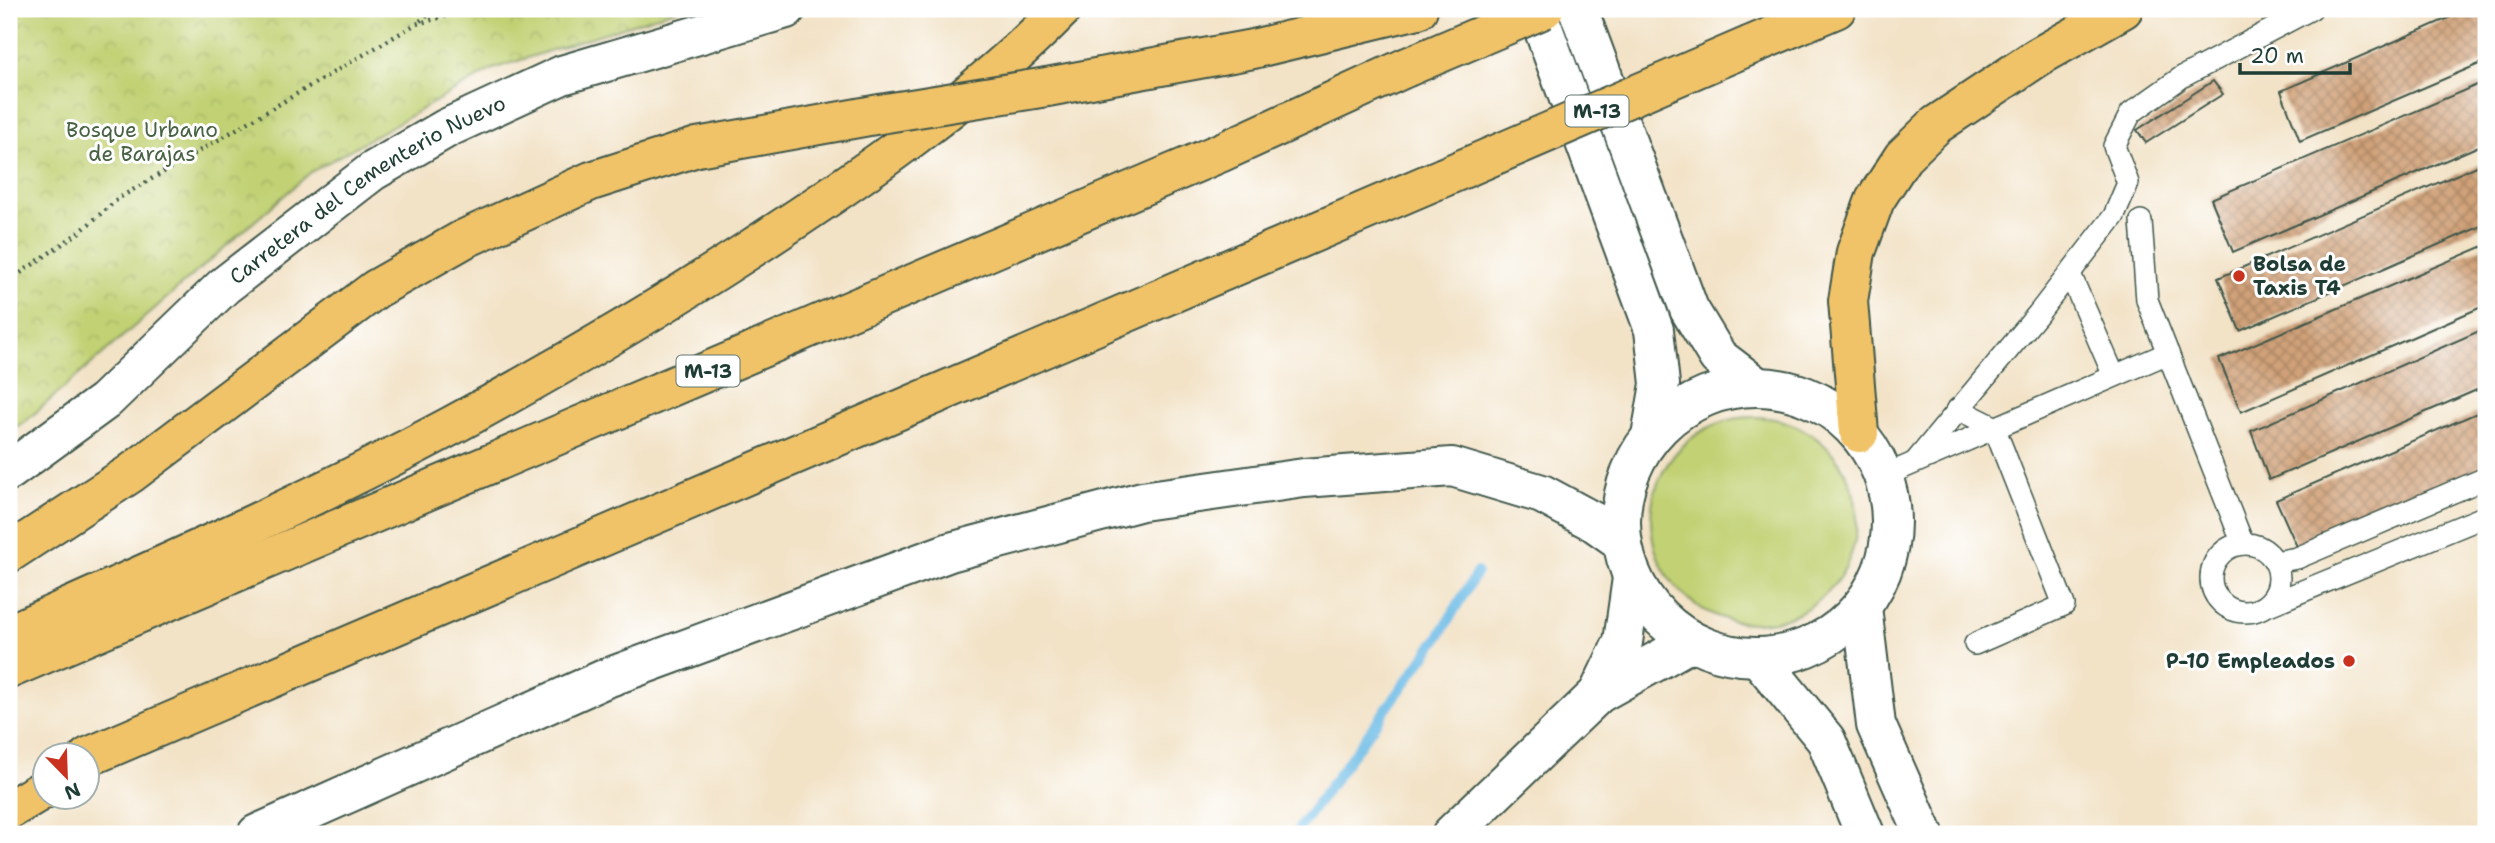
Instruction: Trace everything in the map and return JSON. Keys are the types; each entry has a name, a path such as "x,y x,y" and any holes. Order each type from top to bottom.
{"highway":[{"path":"9,634 251,525 449,427 638,322 820,204 1026,46 1062,9"},
{"name":"M-13","path":"9,669 1222,152 1405,68 1544,9"},
{"name":"M-13","path":"102,753 1836,9"},
{"path":"1859,433 1848,301 1856,252 1875,200 1903,157 1936,125 2038,57 2123,9"},
{"path":"9,553 130,474 376,289 464,239 591,181 698,147 1253,49 1402,13"},
{"path":"9,785 32,777"},
{"path":"9,810 32,796"}],"street":[{"name":"Carretera del Cementerio Nuevo","path":"9,471 105,401 224,286 303,223 383,165 447,128 562,75 786,9"},
{"path":"1536,9 1654,330 1660,384 1651,436"},
{"path":"1578,9 1689,309 1718,357 1756,386"},
{"path":"1756,386 1795,392 1830,408 1900,468 1884,566 1862,607 1841,628 1816,644 1788,653 1758,657 1724,654 1691,642 1668,625 1647,604 1632,578 1621,541 1621,503 1631,468 1651,436 1681,409 1717,392 1756,386"},
{"path":"257,834 604,679 950,552 1142,502 1304,478 1452,467 1542,494 1621,541"},
{"path":"1598,694 1623,642 1632,578"},
{"path":"1862,607 1876,725 1924,834"},
{"path":"1452,834 1598,694 1691,642"},
{"path":"1758,657 1826,740 1865,834"}],"lane":[{"path":"1900,468 1958,409 2070,274 2114,216 2128,183 2114,146 2131,113 2182,77 2311,9"},
{"path":"2141,221 2147,300 2243,544"},
{"path":"2070,274 2113,376"},
{"path":"1900,468 2168,353"},
{"path":"1958,409 1994,427 2064,605 1975,644"},
{"path":"2275,562 2297,558 2486,478"},
{"path":"2254,611 2274,596 2279,583 2275,562 2268,553 2255,545 2243,544 2229,548 2215,563 2211,574 2213,589 2219,600 2231,609 2254,611 2486,516"}],"path":[{"path":"9,281 82,231 119,198 416,24 436,9"},
{"path":"416,24 473,9"}],"green space":[{"name":"Bosque Urbano de Barajas","path":"9,9 679,9 493,69 311,172 26,421 9,431"},
{"path":"1754,417 1794,424 1827,447 1850,480 1857,520 1850,560 1827,593 1794,616 1754,623 1714,616 1681,593 1658,560 1651,520 1658,480 1681,447 1714,424"}],"building":[{"path":"2469,9 2486,9 2486,61 2300,141 2281,91"},
{"path":"2213,81 2223,94 2146,143 2137,130"},
{"path":"2486,81 2486,143 2233,252 2211,199"},
{"path":"2486,162 2486,224 2240,331 2218,278"},
{"path":"2486,245 2486,305 2241,412 2219,359"},
{"path":"2486,328 2486,386 2269,480 2251,431"},
{"path":"2486,409 2486,468 2298,549 2276,500"}],"waterway":[{"path":"1295,834 1438,638 1477,572"}],"place":[{"name":"Bolsa de Taxis T4","path":"2239,276"},
{"name":"P-10 Empleados","path":"2349,661"}]}
